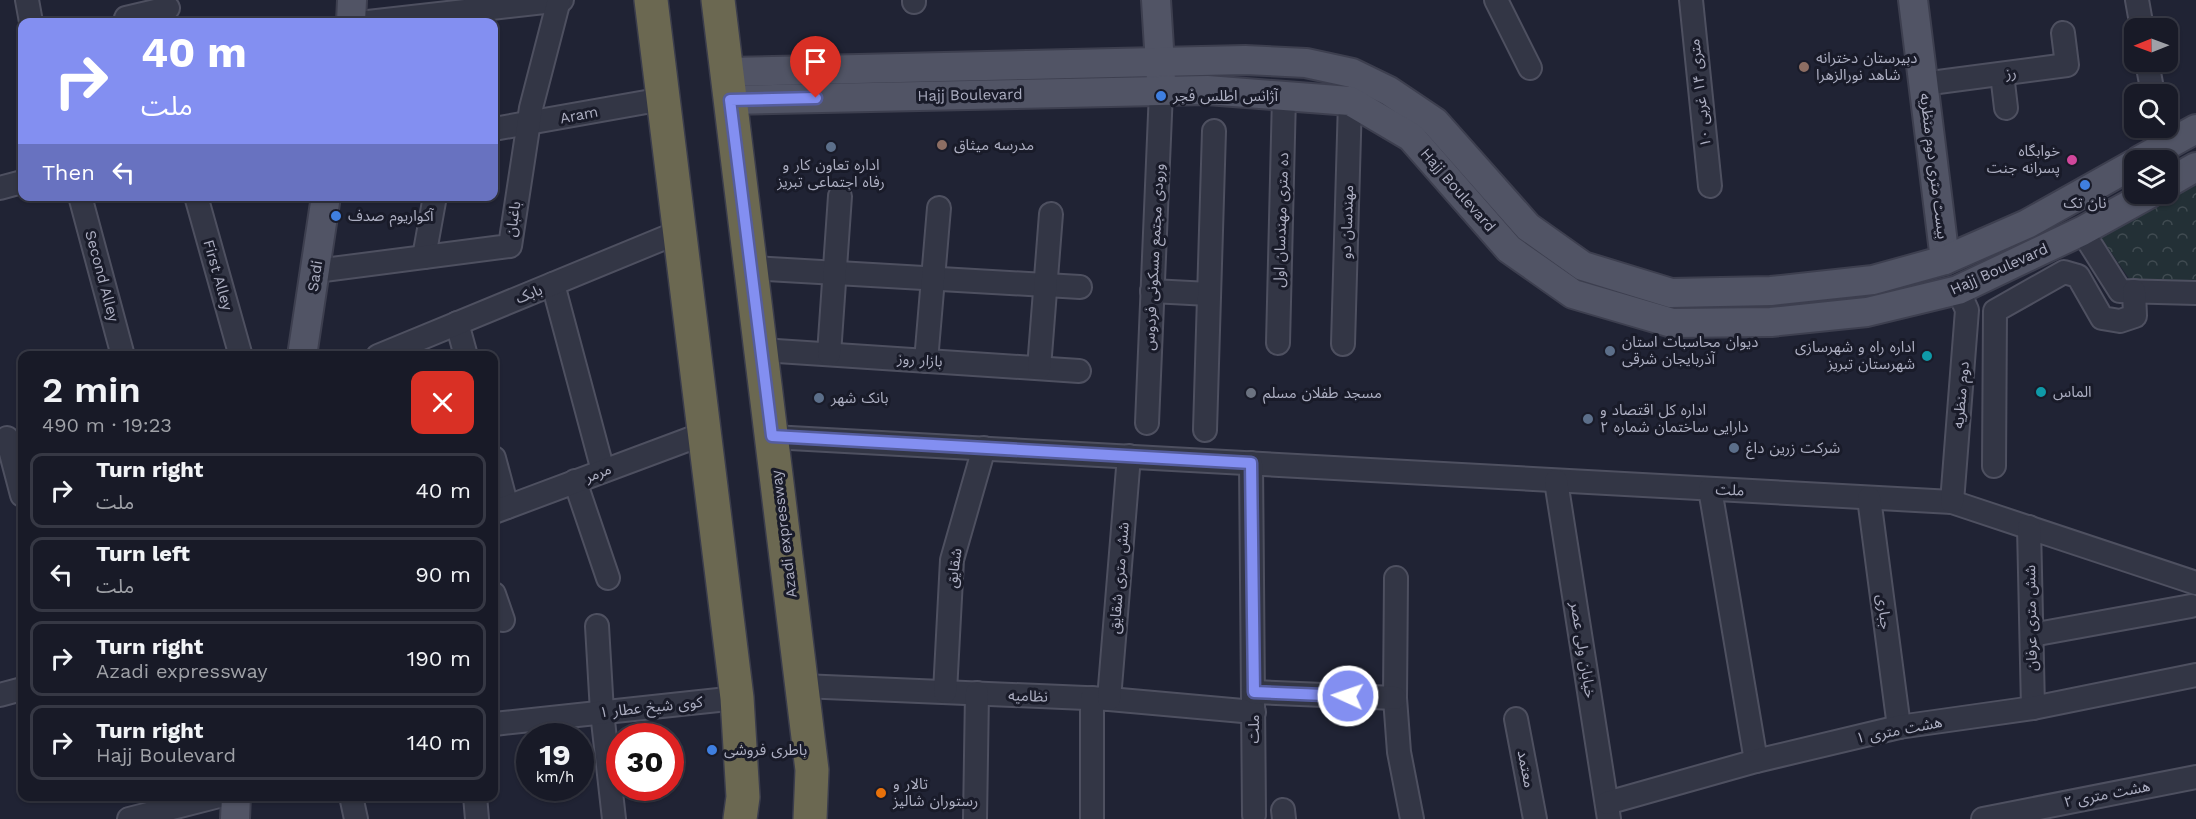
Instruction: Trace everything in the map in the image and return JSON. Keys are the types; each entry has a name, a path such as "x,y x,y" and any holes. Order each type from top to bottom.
{"highway":[{"path":"651,0 737,698 743,797 740,819"},
{"name":"Azadi expressway","path":"718,0 812,770 810,819"}],"main road":[{"path":"351,18 352,0"},
{"path":"1156,0 1161,91"},
{"name":"بیست متری دوم منظریه","path":"1913,0 1945,260"},
{"name":"Hajj Boulevard","path":"728,86 1161,62 1306,63 1361,78 1389,91 1435,122 1528,226 1583,266 1671,293 1770,291 1873,280 1945,260 2027,224 2124,170"},
{"name":"Hajj Boulevard","path":"768,85 1208,90 1350,101 1411,137 1509,249 1573,294 1672,323 1771,322 1867,312 1958,290 2082,231 2131,204"},
{"path":"2158,150 2196,129"},
{"path":"2178,177 2196,167"},
{"name":"Sadi","path":"303,351 325,201"},
{"path":"1635,312 1644,285"},
{"path":"235,819 236,801"}],"street":[{"path":"27,0 30,18"},
{"path":"443,18 462,17 492,4 560,0"},
{"name":"باغبان","path":"316,271 510,246 531,108 560,0"},
{"path":"1496,0 1530,68"},
{"name":"۱۰ متری ۱۴ غربی","path":"1691,0 1710,186"},
{"path":"2137,0 2140,18"},
{"path":"126,14 168,8"},
{"name":"رز","path":"1923,84 2067,65 2063,33"},
{"path":"2002,74 2006,108"},
{"name":"ورودی مجتمع مسکونی فردوس","path":"1147,423 1161,91"},
{"name":"ده متری مهندسان اول","path":"1278,343 1284,96"},
{"name":"Aram","path":"498,128 663,99"},
{"name":"مهندسان دو","path":"1343,344 1350,101"},
{"path":"1205,430 1214,131"},
{"path":"0,188 18,183"},
{"path":"830,354 840,196"},
{"name":"Second Alley","path":"81,201 122,351"},
{"name":"First Alley","path":"197,201 239,351"},
{"path":"424,257 434,201"},
{"path":"926,361 939,208"},
{"path":"1040,368 1051,214"},
{"path":"2082,231 2120,291 2196,293"},
{"name":"بابک","path":"411,349 457,323 679,232"},
{"path":"751,268 1080,287"},
{"path":"1994,466 1995,311 2064,272 2078,276 2102,318 2120,321 2135,316 2134,291"},
{"path":"553,284 603,471"},
{"name":"دوم منظریه","path":"1952,502 1968,310 1958,290"},
{"path":"1152,291 1209,294"},
{"path":"457,323 465,351"},
{"name":"بازار روز","path":"761,350 1079,371"},
{"name":"مرمر","path":"500,509 703,434"},
{"name":"ملت","path":"772,436 1952,502 2196,583"},
{"path":"10,437 18,476"},
{"name":"شقایق","path":"945,692 952,560 984,448"},
{"name":"شش متری شقایق","path":"1092,819 1100,699 1129,456"},
{"name":"ملت","path":"1251,463 1254,815"},
{"name":"خیابان ولی عصر","path":"1556,481 1608,811"},
{"path":"575,482 608,578"},
{"path":"1710,489 1756,761"},
{"path":"498,492 500,509"},
{"name":"جباری","path":"1869,498 1899,727"},
{"name":"شش متری عرفان","path":"2029,527 2034,708"},
{"path":"1396,578 1395,698 1399,752 1412,819"},
{"path":"498,606 503,620"},
{"path":"2032,635 2192,606"},
{"path":"597,626 602,712 614,819"},
{"name":"هشت متری ۱","path":"1608,811 1756,761 1899,727 2034,708 2196,674"},
{"name":"نظامیه","path":"802,686 1100,699 1254,702 1395,698"},
{"path":"0,695 18,690"},
{"path":"975,819 977,693"},
{"name":"کوی شیخ عطار ۱","path":"498,724 737,698"},
{"name":"معتمد","path":"1516,719 1535,819"},
{"name":"هشت متری ۲","path":"1983,819 2196,777"},
{"path":"129,819 199,801"},
{"path":"352,801 356,819"},
{"path":"475,801 477,819"}],"green space":[{"path":"2196,185 2196,282 2130,280 2100,236 2160,204 2178,204 2178,195"}],"place":[{"name":"دبیرستان دخترانه شاهد نورالزهرا","path":"1804,67"},
{"name":"آژانس اطلس فجر","path":"1161,96"},
{"name":"مدرسه میثاق","path":"942,145"},
{"name":"اداره تعاون کار و رفاه اجتماعی تبریز","path":"831,147"},
{"name":"خوابگاه پسرانه جنت","path":"2072,160"},
{"name":"نان تک","path":"2085,185"},
{"name":"آکواریوم صدف","path":"336,216"},
{"name":"دیوان محاسبات استان آذربایجان شرقی","path":"1610,351"},
{"name":"اداره راه و شهرسازی شهرستان تبریز","path":"1927,356"},
{"name":"الماس","path":"2041,392"},
{"name":"مسجد طفلان مسلم","path":"1251,393"},
{"name":"بانک شهر","path":"819,398"},
{"name":"اداره کل اقتصاد و دارایی ساختمان شماره ۲","path":"1588,419"},
{"name":"شرکت زرین داغ","path":"1734,448"},
{"name":"باطری فروشی","path":"712,750"},
{"name":"تالار و رستوران شالیز","path":"881,793"}],"route":[{"path":"816,98 730,100 772,436 1251,463 1254,692 1348,696"}]}
